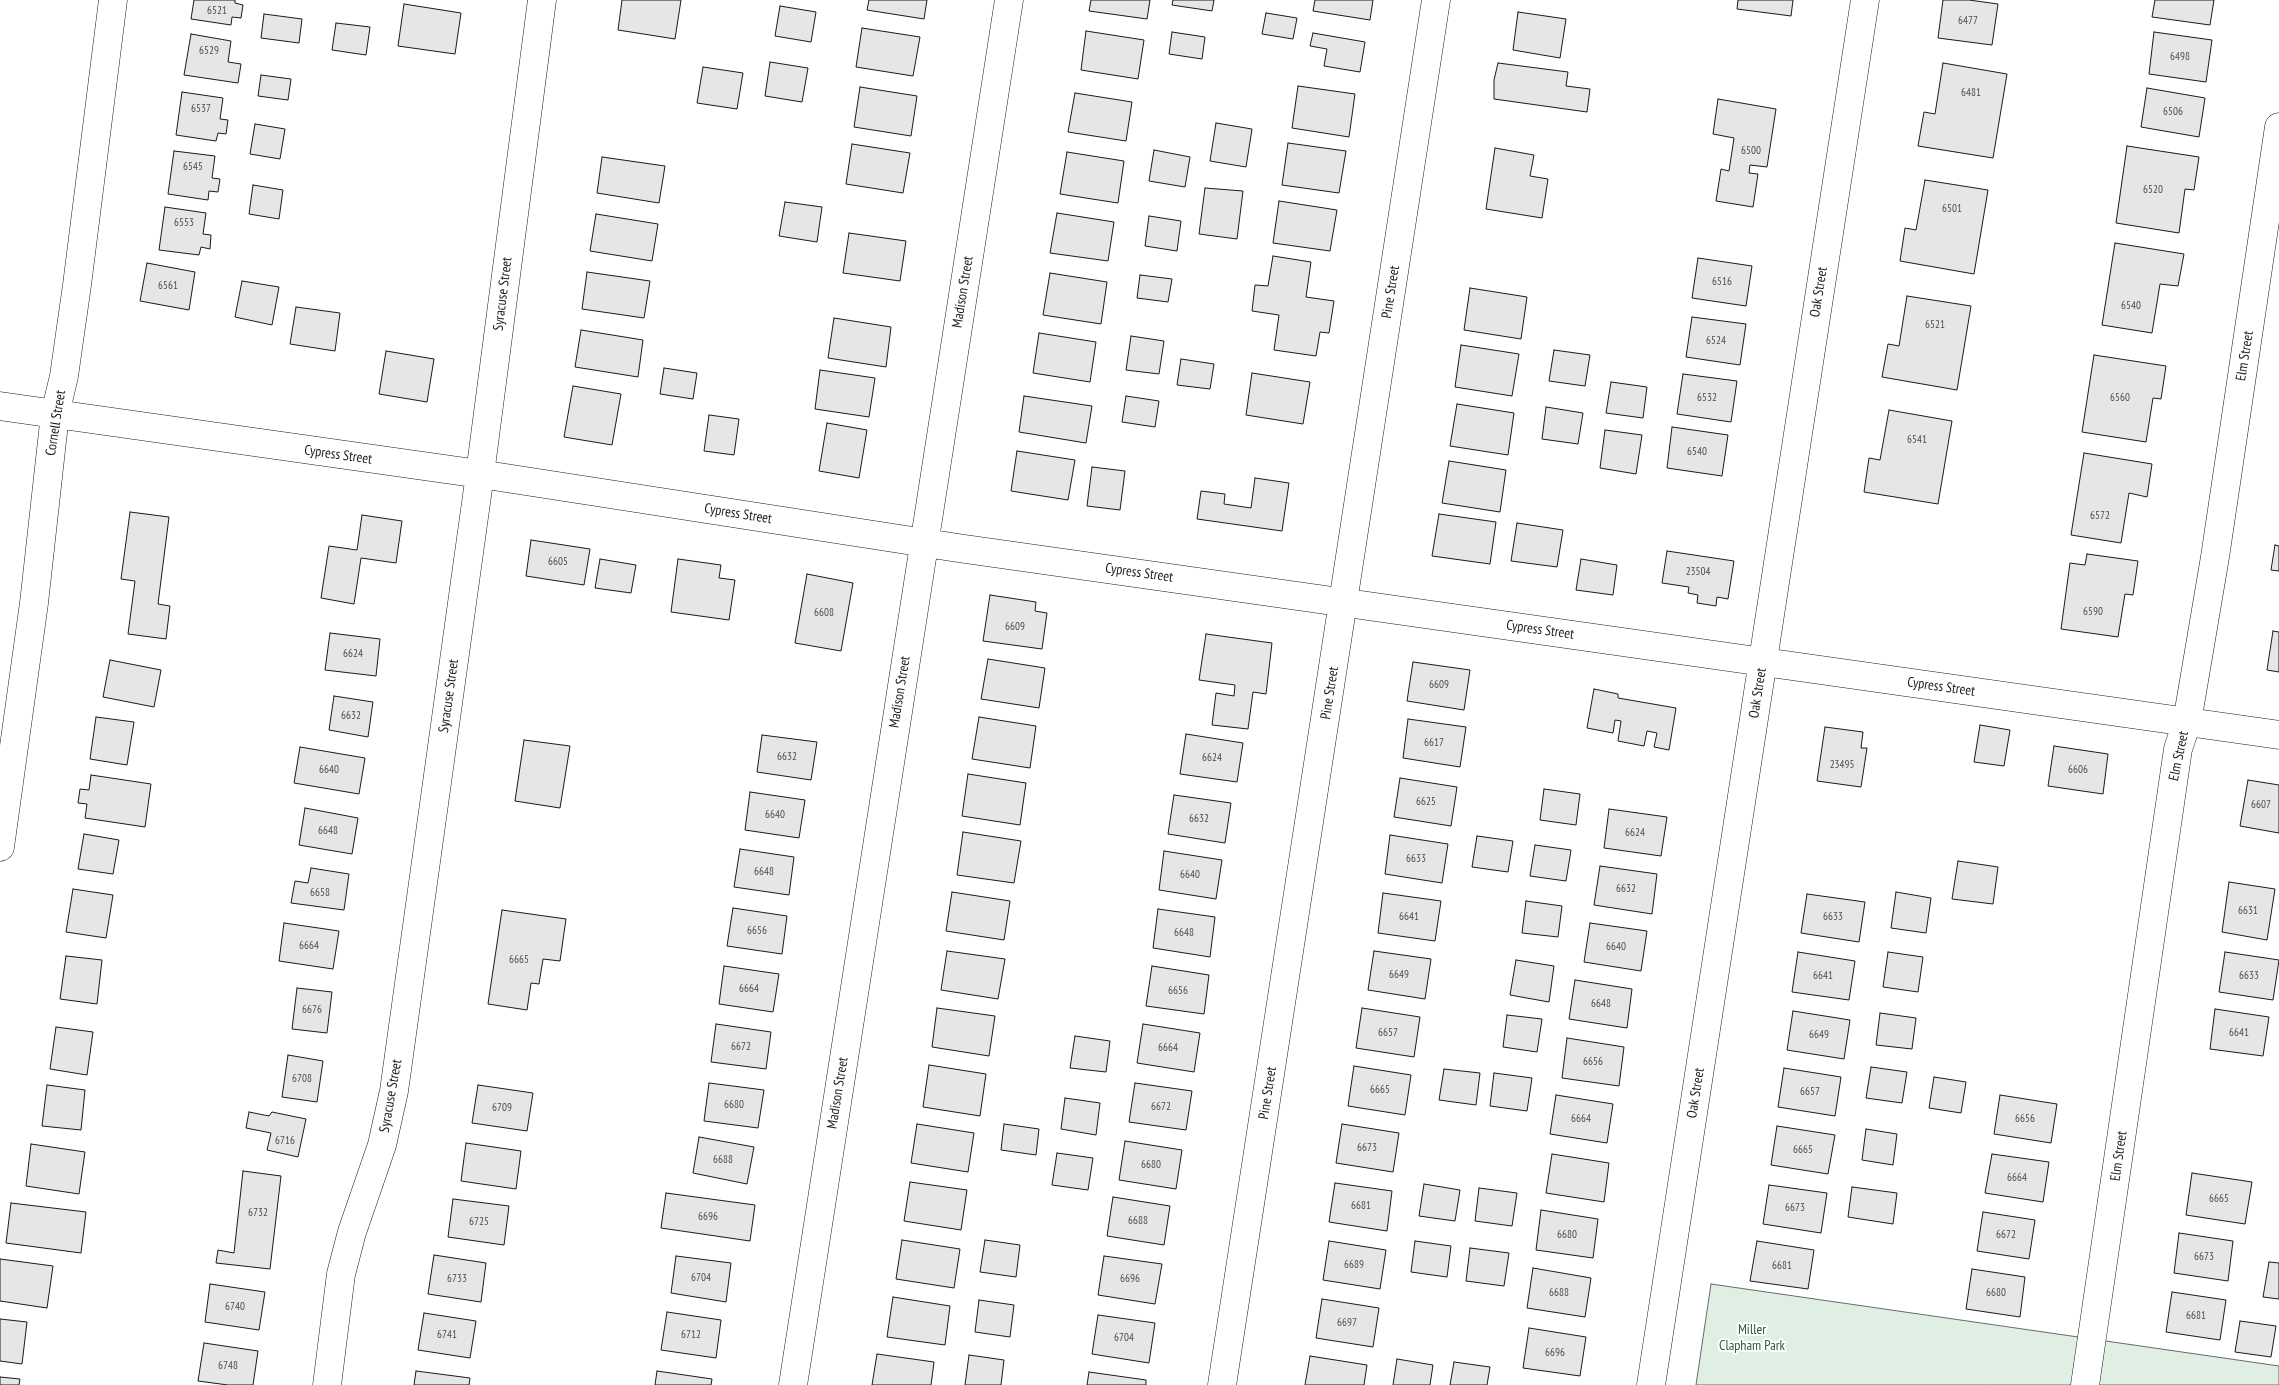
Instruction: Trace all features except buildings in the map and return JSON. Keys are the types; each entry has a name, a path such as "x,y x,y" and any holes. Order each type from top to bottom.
{"street":[{"name":"Cornell Street","path":"0,847 34,602 54,414 64,376 76,294 113,0"},
{"name":"Syracuse Street","path":"327,1385 341,1274 352,1232 382,1144 394,1091 480,474 542,0"},
{"name":"Madison Street","path":"793,1385 1009,0"},
{"name":"Pine Street","path":"1222,1385 1436,0"},
{"name":"Oak Street","path":"1651,1385 1865,0"},
{"name":"Elm Street","path":"2085,1385 2178,749 2187,722 2215,557 2279,127"},
{"name":"Cypress Street","path":"0,406 480,474 923,543 2279,735"}],"green space":[{"name":"Miller Clapham Park","path":"1711,1284 2279,1366 2279,1385 1696,1385"}]}
